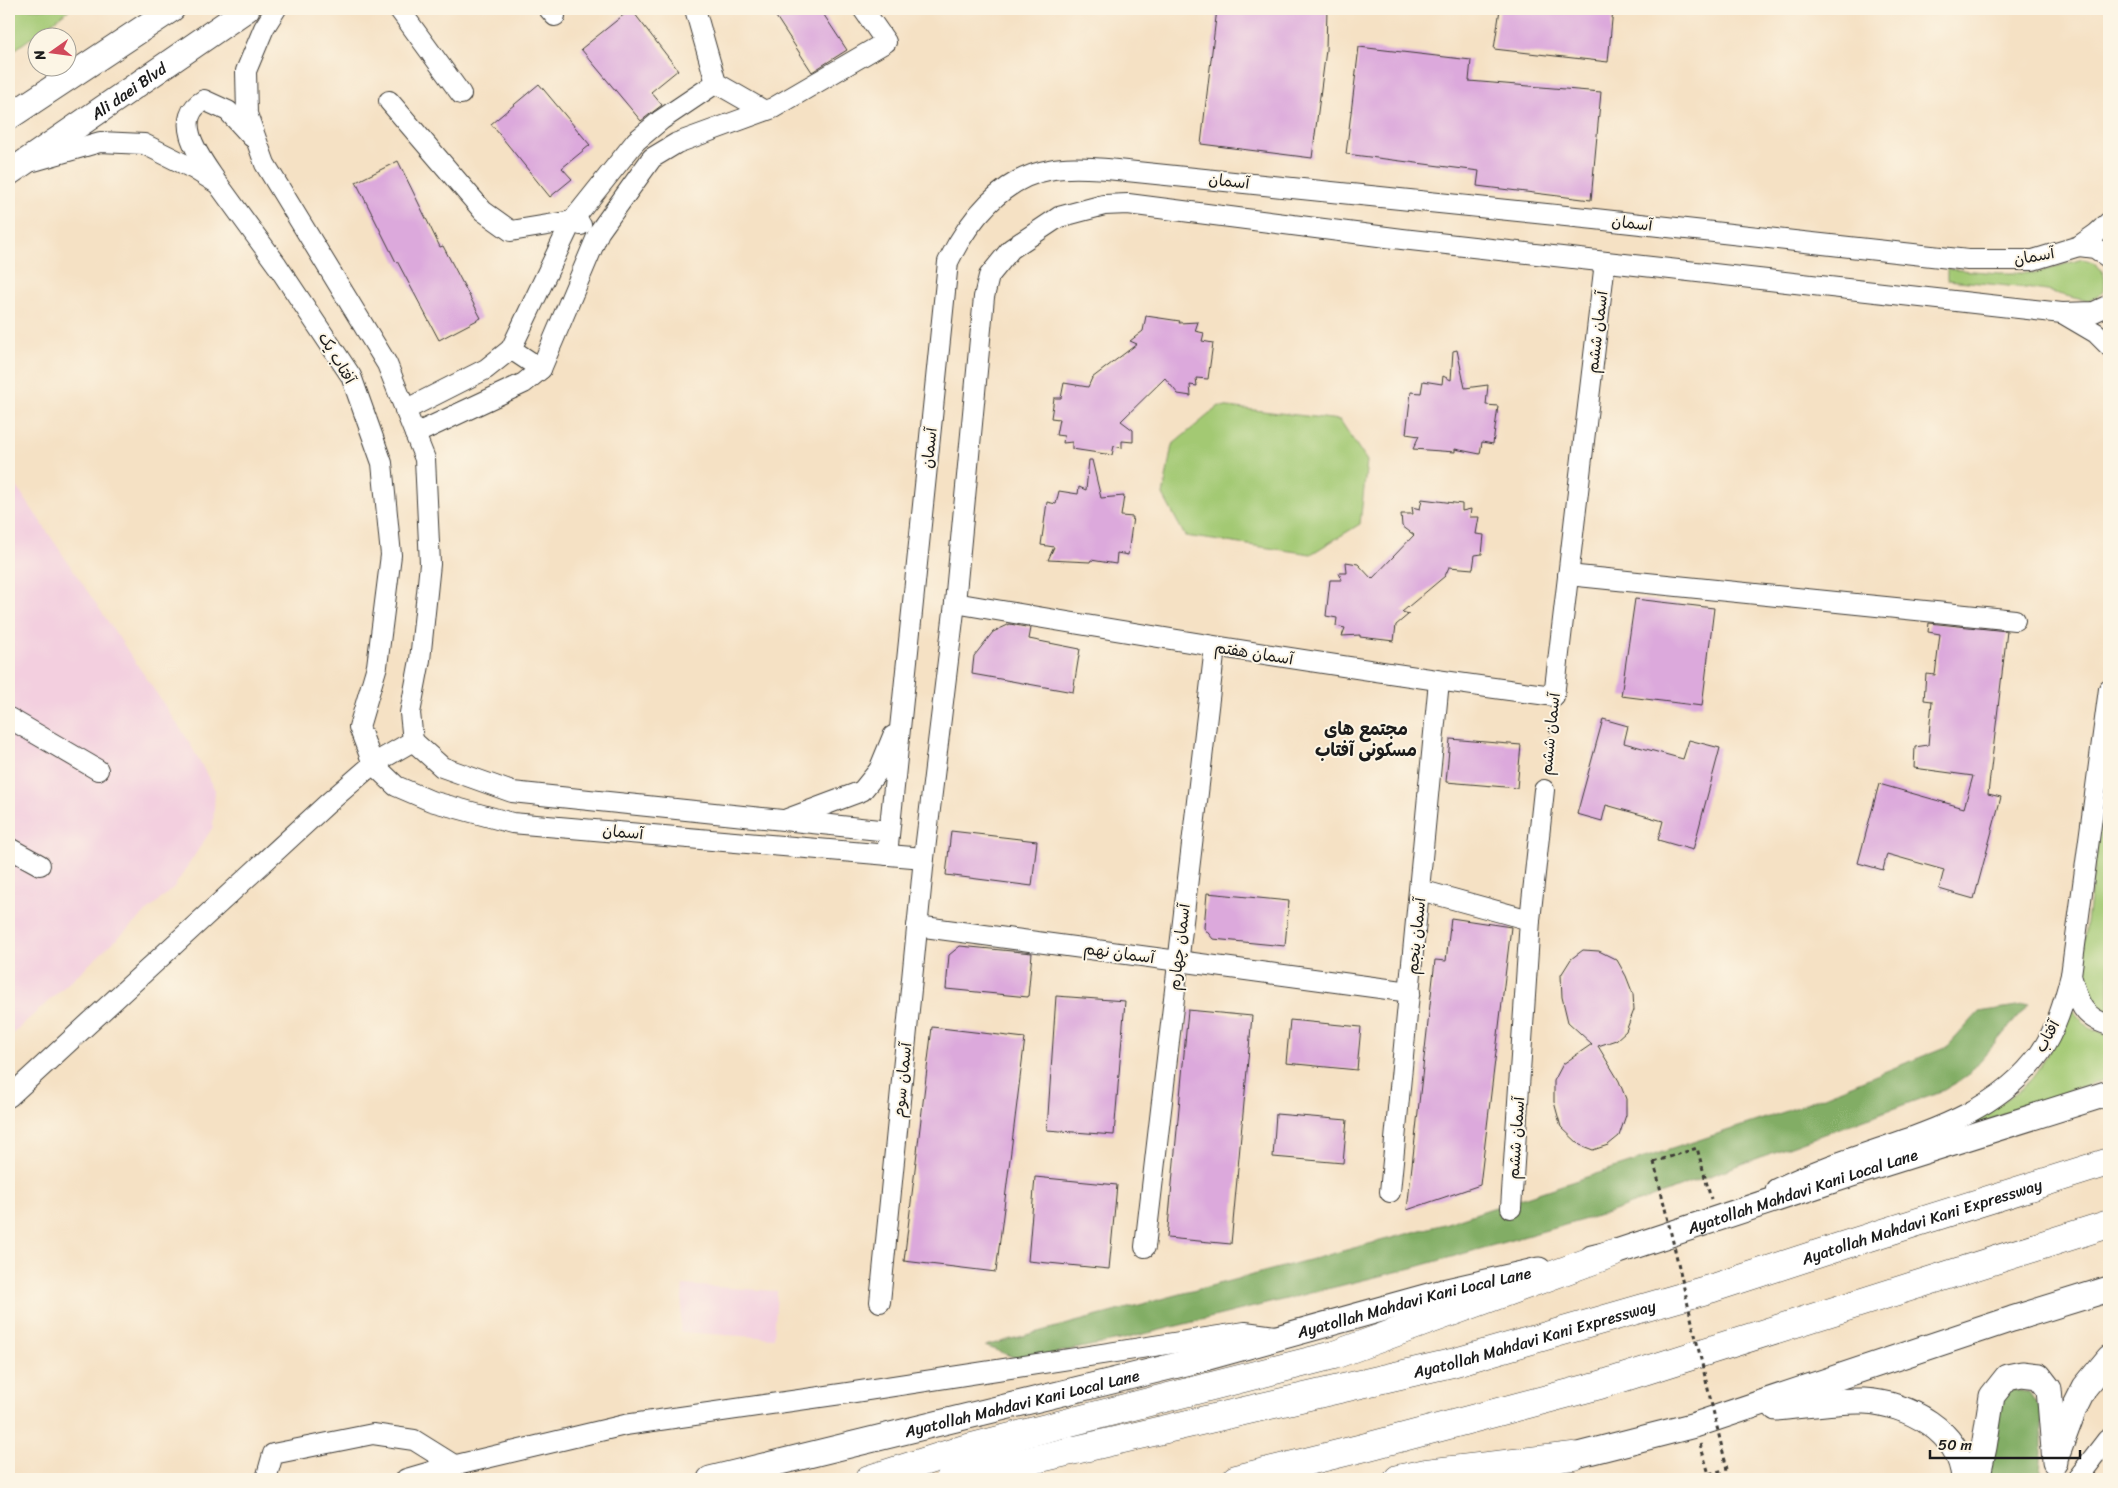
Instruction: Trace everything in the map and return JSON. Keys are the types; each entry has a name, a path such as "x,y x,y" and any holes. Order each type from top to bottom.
{"highway":[{"name":"Ayatollah Mahdavi Kani Expressway","path":"950,1479 1452,1363 1713,1288 2109,1162"},
{"path":"1236,1479 1600,1386 2109,1224"},
{"path":"869,1479 964,1450 1334,1355 1613,1253"},
{"path":"1398,1479 1426,1473 1573,1456"}],"main road":[{"path":"9,117 172,9"},
{"name":"Ali daei Blvd","path":"15,169 248,9"},
{"name":"Ayatollah Mahdavi Kani Local Lane","path":"710,1479 1194,1361 1443,1292 1613,1253 1747,1208 2109,1093"},
{"path":"1695,1425 2012,1319 2109,1289"},
{"path":"2054,1471 2074,1409 2085,1387 2109,1358"},
{"path":"1977,1479 1992,1396 2007,1377 2022,1374 2039,1376 2050,1389 2054,1471"},
{"path":"1486,1479 1695,1425 1774,1408 1864,1401 1884,1405 1917,1416 1941,1432 1950,1442 1959,1460 1964,1479"}],"street":[{"path":"9,1097 373,764 413,741 410,713 420,660 430,564 425,459 387,364 265,164 247,114 246,71 264,28 276,9"},
{"path":"399,9 462,94"},
{"path":"695,9 716,83 763,110"},
{"path":"415,434 524,383 541,369 599,232 652,158 677,143 763,110 773,108 886,42 864,9"},
{"path":"405,410 486,369 511,349 572,221 636,141 661,120 716,83"},
{"path":"218,184 196,152 190,136 188,116 195,105 204,100 228,111 257,143"},
{"path":"389,101 483,210 511,231 572,221 599,232"},
{"path":"661,120 677,143"},
{"name":"آفتاب یک","path":"15,169 100,142 144,144 194,169 218,184 277,264 351,376 382,463 391,556 376,666 360,727 373,764"},
{"name":"آسمان","path":"887,855 948,262 959,239 975,217 1021,179 1049,170 1107,169 1595,219 1968,260 2033,260 2079,246 2109,222"},
{"path":"924,858 955,604 984,297 989,276 1011,249 1059,217 1104,205 1128,204 1402,239 2062,313 2094,312 2109,305"},
{"path":"2079,246 2095,248 2109,258"},
{"name":"آسمان ششم","path":"1554,696 1605,262"},
{"path":"2062,313 2096,333 2109,346"},
{"path":"511,349 541,369"},
{"path":"1568,575 2015,620"},
{"name":"آسمان هفتم","path":"955,604 1214,648 1554,696"},
{"name":"آسمان چهارم","path":"1145,1247 1214,648"},
{"name":"آسمان پنجم","path":"1390,1192 1440,681"},
{"name":"آفتاب","path":"1747,1208 1771,1192 1802,1177 1943,1124 1971,1111 1996,1096 2020,1076 2040,1052 2060,1012 2071,975 2109,689"},
{"path":"783,820 862,791 879,770 902,716"},
{"path":"9,718 98,770"},
{"name":"آسمان","path":"413,741 442,768 512,792 889,831"},
{"name":"آسمان","path":"373,764 396,786 431,801 512,823 924,858"},
{"name":"آسمان ششم","path":"1511,1208 1530,920 1544,790"},
{"path":"9,848 40,865"},
{"name":"آسمان سوم","path":"880,1302 924,858"},
{"path":"1420,890 1530,920"},
{"name":"آسمان نهم","path":"917,926 1410,992"},
{"path":"2071,975 2083,1011 2096,1021 2109,1025"},
{"path":"406,1479 454,1465 625,1425 848,1394 1245,1332 1282,1336"},
{"path":"266,1479 273,1454 373,1434 414,1440 454,1465"},
{"path":"2077,1479 2107,1440 2109,1440"}],"path":[{"name":"آسمان ششم","path":"1544,790 1554,696"},
{"path":"1695,1425 1709,1474 1728,1469 1654,1162 1697,1148 1716,1219"}],"shaded area":[{"path":"9,475 188,740 215,790 213,827 174,887 9,1037"},
{"path":"683,1285 777,1291 774,1338 680,1332"}],"green space":[{"path":"9,9 70,9 44,28 28,28 28,40 9,54"},
{"path":"2082,259 2091,261 2098,266 2105,279 2102,292 2097,297 2089,300 2035,289 1947,280 1947,269 1999,273 2036,273"},
{"path":"1219,406 1340,420 1367,461 1360,524 1311,554 1185,536 1163,495 1172,445"},
{"path":"2109,751 2109,1015 2089,1006 2081,979 2081,968"},
{"path":"2029,1004 1966,1077 1944,1090 1611,1212 1416,1267 1124,1339 1021,1360 985,1346 1444,1224 1787,1111 1948,1046 1979,1012"},
{"path":"2071,1009 2091,1029 2109,1036 2109,1078 2048,1098 1969,1128 1901,1148 1974,1117 2010,1097 2025,1085 2041,1065"},
{"path":"2012,1390 2029,1392 2042,1412 2042,1454 2039,1479 1988,1479 2002,1396"}],"building":[{"path":"631,9 678,70 651,92 662,105 641,121 581,49"},
{"path":"771,9 820,9 847,50 812,72"},
{"path":"1217,9 1327,9 1326,50 1312,158 1201,144"},
{"path":"1500,9 1613,9 1608,62 1494,49"},
{"path":"1359,47 1471,60 1469,81 1601,92 1591,200 1477,186 1479,171 1346,154"},
{"path":"539,84 590,145 562,168 572,179 550,197 491,124"},
{"path":"398,161 440,247 443,246 481,318 439,340 396,262 356,182"},
{"path":"1146,316 1180,321 1179,323 1198,322 1195,331 1204,333 1202,341 1213,343 1208,379 1196,378 1197,386 1190,385 1191,396 1178,394 1165,378 1121,421 1133,430 1133,442 1122,441 1122,448 1114,446 1112,455 1072,449 1072,442 1063,443 1064,436 1056,435 1059,419 1051,418 1054,398 1061,398 1064,383 1088,387 1092,378 1137,344 1130,341 1143,331"},
{"path":"1457,350 1465,388 1488,385 1486,405 1498,406 1493,444 1482,442 1480,454 1455,449 1455,452 1413,449 1419,436 1406,434 1411,392 1421,393 1423,381 1442,384 1443,376 1451,380 1453,351"},
{"path":"1089,460 1092,460 1101,498 1124,496 1121,516 1133,517 1128,555 1117,553 1116,564 1091,560 1090,562 1048,560 1054,547 1041,545 1047,502 1056,504 1059,491 1078,494 1079,487 1086,490"},
{"path":"1422,499 1462,504 1462,511 1471,509 1470,517 1479,517 1476,534 1484,535 1482,554 1475,555 1473,569 1449,567 1445,576 1402,612 1409,614 1396,625 1394,641 1360,637 1360,635 1342,636 1345,628 1336,626 1337,618 1326,616 1330,580 1342,580 1339,573 1347,573 1346,562 1358,564 1372,579 1414,535 1402,526 1401,514 1413,514 1412,507 1420,509"},
{"path":"1635,599 1714,608 1702,706 1621,696"},
{"path":"1929,623 2007,631 1988,794 2001,797 1974,899 1939,889 1944,870 1887,854 1883,870 1858,863 1879,784 1964,808 1973,776 1914,768 1915,747 1928,745 1932,701 1924,700 1926,674 1935,675 1940,634 1928,632"},
{"path":"1010,624 1031,628 1029,639 1080,649 1073,692 972,674 974,656 993,632"},
{"path":"1603,719 1628,726 1624,743 1683,759 1689,740 1720,748 1693,850 1658,840 1663,821 1606,805 1602,821 1577,814"},
{"path":"1450,739 1521,745 1517,788 1446,782"},
{"path":"951,831 1037,841 1032,886 946,875"},
{"path":"1207,893 1289,901 1285,946 1213,939 1204,928"},
{"path":"1451,918 1511,927 1480,1185 1407,1210 1435,960 1446,961"},
{"path":"960,946 1032,953 1028,997 946,989 949,955"},
{"path":"1583,950 1599,951 1617,960 1633,994 1634,1010 1626,1031 1616,1040 1598,1046 1619,1081 1626,1099 1626,1115 1619,1136 1608,1145 1593,1150 1580,1145 1561,1127 1554,1102 1554,1081 1563,1064 1592,1044 1568,1022 1562,997 1561,975 1571,959"},
{"path":"1056,996 1125,1001 1114,1135 1047,1130"},
{"path":"1188,1010 1252,1016 1231,1244 1167,1238"},
{"path":"1290,1020 1361,1027 1357,1070 1286,1063"},
{"path":"932,1027 1025,1038 996,1272 904,1261"},
{"path":"1276,1114 1347,1120 1343,1163 1273,1157"},
{"path":"1035,1177 1117,1185 1109,1269 1028,1261"}],"district":[{"name":"مجتمع های مسکونی آفتاب","path":"1366,740"}]}
